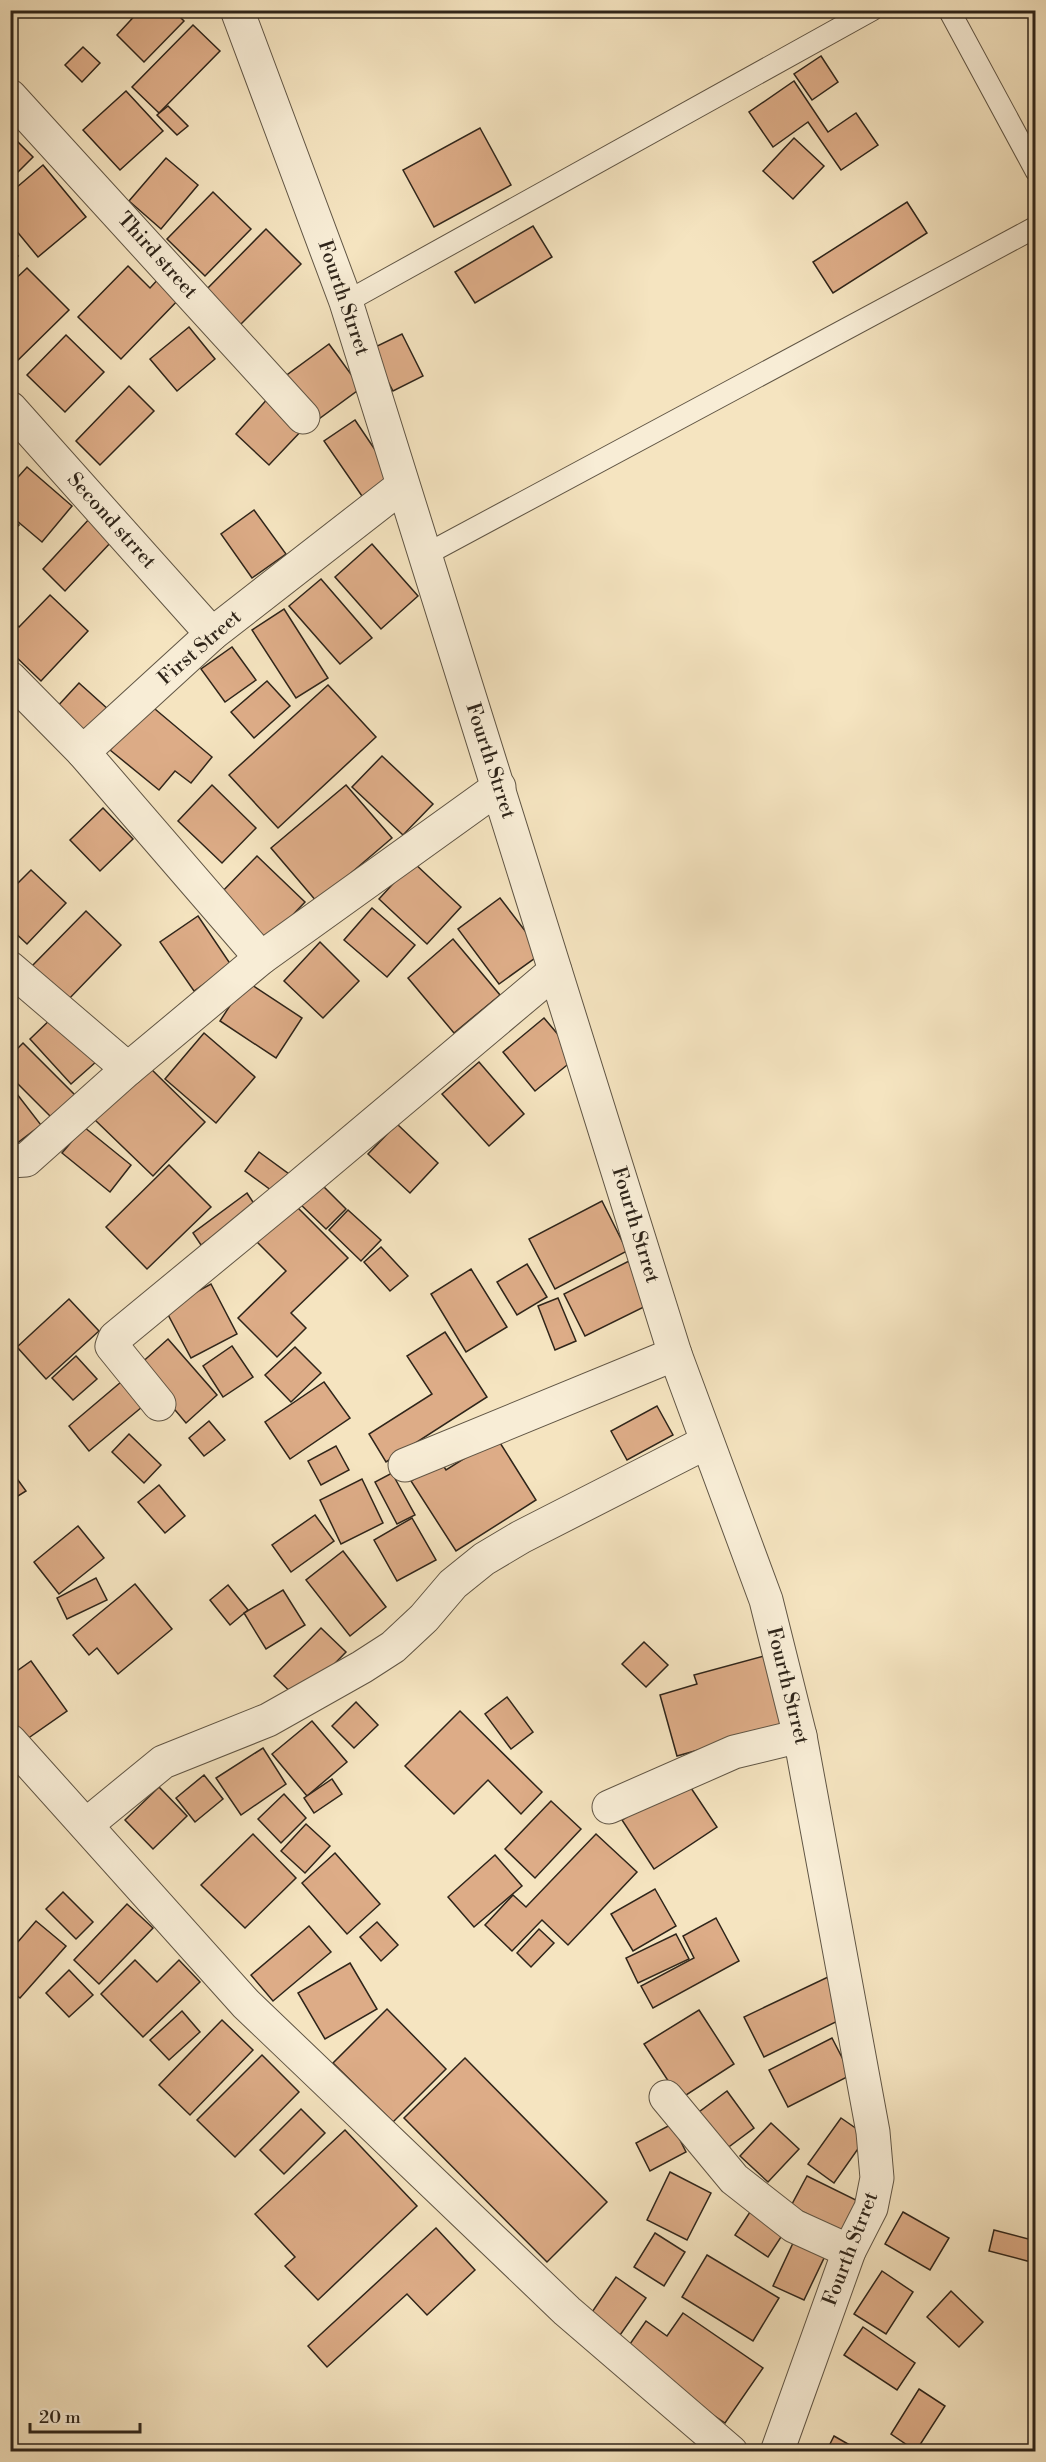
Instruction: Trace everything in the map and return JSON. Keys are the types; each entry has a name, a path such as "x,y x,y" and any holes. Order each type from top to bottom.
{"street":[{"name":"Fourth Strret","path":"237,10 289,143 346,302 675,1354 766,1600 800,1736 873,2132 877,2178 871,2208 849,2251 777,2451"},
{"name":"Third street","path":"10,96 303,417"},
{"name":"Second strret","path":"10,408 212,634"},
{"name":"First Street","path":"83,752 212,634 402,486"},
{"path":"10,678 83,752 261,958"},
{"path":"10,1161 26,1160 128,1069 261,958 499,787"},
{"path":"10,968 128,1069"},
{"path":"159,1404 112,1346 115,1338 306,1181 555,970"},
{"path":"405,1465 675,1354"},
{"path":"86,1825 163,1762 268,1720 393,1647 424,1618 453,1584 484,1558 707,1442"},
{"path":"609,1807 734,1752 800,1736"},
{"path":"10,1741 246,2004 567,2311 730,2451"},
{"path":"666,2097 734,2179 794,2226 849,2251"}],"lane":[{"path":"346,302 872,10"},
{"path":"949,10 1035,171"},
{"path":"425,555 1035,227"}],"building":[{"path":"140,10 173,10 184,21 144,62 117,35"},
{"path":"193,25 220,51 159,113 132,87"},
{"path":"83,47 100,63 82,82 65,65"},
{"path":"821,56 838,82 812,100 794,74"},
{"path":"794,81 828,132 856,113 878,145 841,170 808,122 773,147 749,112"},
{"path":"126,91 163,131 120,170 83,130"},
{"path":"168,106 188,126 177,135 157,115"},
{"path":"480,128 511,185 434,227 403,170"},
{"path":"10,134 33,157 10,180"},
{"path":"794,138 824,166 793,199 763,171"},
{"path":"166,158 198,185 161,229 129,201"},
{"path":"43,165 86,217 38,257 10,223 10,193"},
{"path":"213,192 251,229 205,276 167,239"},
{"path":"907,202 927,233 833,293 813,262"},
{"path":"533,226 552,257 475,303 455,272"},
{"path":"266,229 301,264 237,328 202,294"},
{"path":"10,251 18,256 10,268"},
{"path":"128,266 150,288 162,275 183,295 121,359 78,317"},
{"path":"27,268 69,310 10,368 10,284"},
{"path":"189,327 215,359 177,391 150,359"},
{"path":"402,334 423,376 393,391 371,349"},
{"path":"66,335 104,372 65,412 27,375"},
{"path":"329,344 361,388 312,424 280,380"},
{"path":"129,386 154,411 100,465 76,441"},
{"path":"270,396 304,428 269,465 236,434"},
{"path":"355,420 394,478 364,499 324,441"},
{"path":"27,467 72,506 42,542 10,515 10,486"},
{"path":"254,510 286,554 252,578 221,534"},
{"path":"10,517 19,525 10,534"},
{"path":"90,518 113,540 65,591 43,569"},
{"path":"372,544 418,596 381,629 335,577"},
{"path":"321,579 372,638 340,664 289,606"},
{"path":"50,595 88,631 41,681 10,651 10,619 19,627"},
{"path":"284,609 328,678 296,698 252,630"},
{"path":"232,647 256,680 225,702 201,669"},
{"path":"267,681 290,706 254,738 231,712"},
{"path":"79,683 109,710 84,736 55,709"},
{"path":"328,685 376,737 278,828 229,775"},
{"path":"149,704 212,757 191,783 175,771 159,790 110,750"},
{"path":"382,756 433,804 403,835 352,787"},
{"path":"212,785 256,828 222,863 178,821"},
{"path":"346,785 392,838 317,902 271,848"},
{"path":"103,808 133,839 100,871 70,840"},
{"path":"257,856 305,902 266,943 217,897"},
{"path":"413,862 461,907 427,944 379,899"},
{"path":"31,870 66,903 27,944 10,928 10,891"},
{"path":"500,898 542,953 499,984 458,929"},
{"path":"372,908 415,945 387,977 344,940"},
{"path":"86,911 121,945 66,1002 31,967"},
{"path":"198,916 231,965 194,991 160,942"},
{"path":"453,939 500,995 454,1033 408,978"},
{"path":"320,942 359,981 323,1018 284,981"},
{"path":"246,981 302,1018 276,1058 220,1021"},
{"path":"55,1015 97,1061 71,1084 30,1039"},
{"path":"544,1018 577,1057 535,1091 503,1052"},
{"path":"204,1033 255,1077 216,1123 165,1079"},
{"path":"23,1043 75,1095 52,1118 10,1076 10,1056"},
{"path":"479,1062 524,1114 489,1146 442,1094"},
{"path":"147,1065 205,1122 153,1176 94,1119"},
{"path":"10,1085 41,1125 12,1147 10,1145"},
{"path":"397,1124 438,1163 410,1193 368,1154"},
{"path":"84,1127 131,1165 110,1192 62,1153"},
{"path":"259,1152 289,1174 275,1193 245,1171"},
{"path":"169,1165 211,1207 147,1269 106,1227"},
{"path":"317,1180 346,1209 326,1229 297,1201"},
{"path":"247,1193 255,1205 201,1245 193,1233"},
{"path":"602,1201 627,1251 555,1289 529,1239"},
{"path":"292,1202 348,1258 291,1313 306,1328 277,1357 238,1318 286,1271 255,1240"},
{"path":"348,1210 381,1240 361,1261 329,1230"},
{"path":"381,1247 408,1276 390,1291 364,1262"},
{"path":"629,1261 650,1304 585,1336 564,1294"},
{"path":"527,1264 547,1297 517,1315 497,1282"},
{"path":"471,1269 507,1327 466,1352 431,1294"},
{"path":"211,1284 237,1334 191,1358 165,1309"},
{"path":"558,1298 576,1341 555,1350 538,1306"},
{"path":"69,1299 99,1331 46,1379 17,1347"},
{"path":"445,1332 487,1397 386,1462 369,1434 432,1394 407,1356"},
{"path":"168,1339 217,1395 186,1423 138,1366"},
{"path":"232,1346 253,1377 223,1397 203,1366"},
{"path":"295,1347 321,1373 291,1402 265,1375"},
{"path":"76,1356 97,1379 73,1400 52,1378"},
{"path":"121,1382 142,1407 89,1451 69,1426"},
{"path":"324,1382 350,1418 290,1459 265,1422"},
{"path":"657,1406 673,1435 627,1460 611,1431"},
{"path":"209,1421 225,1440 204,1456 189,1438"},
{"path":"129,1434 161,1465 144,1483 112,1452"},
{"path":"497,1438 536,1500 456,1551 411,1481 441,1462 446,1470"},
{"path":"336,1446 349,1470 321,1485 308,1461"},
{"path":"10,1469 26,1491 10,1501"},
{"path":"392,1473 415,1515 397,1524 375,1482"},
{"path":"362,1479 383,1523 341,1544 320,1500"},
{"path":"159,1485 185,1516 165,1533 138,1502"},
{"path":"315,1515 334,1541 291,1572 272,1545"},
{"path":"412,1518 436,1560 397,1581 374,1540"},
{"path":"78,1526 104,1558 59,1594 34,1562"},
{"path":"343,1551 386,1607 350,1636 306,1580"},
{"path":"10,1567 17,1579 10,1583"},
{"path":"96,1578 107,1600 67,1619 57,1598"},
{"path":"135,1584 172,1629 118,1674 97,1648 89,1655 73,1635"},
{"path":"228,1585 248,1610 230,1625 210,1600"},
{"path":"283,1590 305,1625 266,1649 244,1613"},
{"path":"321,1628 346,1652 299,1700 274,1676"},
{"path":"644,1642 668,1665 646,1687 622,1664"},
{"path":"771,1654 791,1724 677,1756 660,1695 697,1684 694,1675"},
{"path":"31,1661 67,1711 27,1739 10,1716 10,1676"},
{"path":"507,1697 533,1732 511,1749 485,1714"},
{"path":"356,1702 378,1725 354,1748 332,1726"},
{"path":"460,1711 542,1792 521,1814 488,1780 454,1814 405,1766"},
{"path":"312,1721 347,1762 307,1796 272,1754"},
{"path":"263,1748 286,1784 241,1815 216,1778"},
{"path":"204,1775 223,1799 195,1822 176,1798"},
{"path":"332,1779 342,1794 314,1813 304,1798"},
{"path":"685,1779 717,1827 654,1869 622,1820"},
{"path":"159,1787 187,1816 153,1849 125,1820"},
{"path":"284,1794 306,1818 281,1843 258,1819"},
{"path":"551,1801 581,1829 535,1878 505,1849"},
{"path":"306,1824 330,1846 305,1873 281,1851"},
{"path":"253,1834 296,1878 245,1928 201,1885"},
{"path":"596,1834 637,1872 568,1945 542,1920 512,1951 485,1925 513,1895 526,1907"},
{"path":"335,1853 380,1904 347,1934 302,1883"},
{"path":"495,1855 522,1886 474,1927 448,1897"},
{"path":"655,1889 676,1926 633,1951 611,1914"},
{"path":"63,1892 93,1922 76,1939 46,1909"},
{"path":"127,1904 153,1928 99,1984 74,1960"},
{"path":"716,1918 739,1961 653,2008 641,1986 694,1958 683,1936"},
{"path":"36,1921 66,1946 20,1998 10,1990 10,1951"},
{"path":"377,1922 398,1945 381,1961 360,1937"},
{"path":"309,1926 331,1952 273,2001 251,1975"},
{"path":"539,1929 554,1943 531,1967 517,1953"},
{"path":"676,1934 689,1959 638,1983 626,1958"},
{"path":"135,1960 157,1982 179,1960 200,1982 143,2037 101,1994"},
{"path":"350,1963 377,2009 325,2039 298,1993"},
{"path":"69,1970 93,1995 69,2017 46,1993"},
{"path":"828,1977 848,2016 764,2057 744,2017"},
{"path":"387,2009 446,2069 393,2122 333,2063"},
{"path":"699,2010 734,2064 680,2099 644,2044"},
{"path":"182,2011 200,2032 169,2060 150,2040"},
{"path":"222,2020 253,2050 190,2115 159,2085"},
{"path":"832,2038 851,2075 788,2107 769,2070"},
{"path":"262,2055 299,2092 235,2157 197,2120"},
{"path":"465,2058 607,2202 547,2262 404,2118"},
{"path":"727,2091 754,2128 722,2152 695,2115"},
{"path":"301,2109 325,2133 284,2174 260,2150"},
{"path":"841,2118 867,2136 834,2183 808,2164"},
{"path":"771,2123 799,2149 768,2182 740,2156"},
{"path":"672,2124 686,2152 650,2171 636,2143"},
{"path":"345,2130 417,2206 318,2300 285,2266 295,2257 255,2214"},
{"path":"670,2172 711,2193 687,2240 647,2220"},
{"path":"807,2176 864,2204 849,2235 791,2206"},
{"path":"750,2212 783,2234 768,2257 735,2235"},
{"path":"903,2212 949,2238 930,2270 885,2244"},
{"path":"436,2228 475,2270 427,2315 407,2294 327,2367 308,2346"},
{"path":"994,2230 1036,2241 1031,2262 989,2251"},
{"path":"655,2233 685,2252 664,2286 634,2267"},
{"path":"794,2241 825,2256 804,2300 773,2286"},
{"path":"707,2255 779,2298 753,2341 682,2297"},
{"path":"882,2271 913,2292 886,2334 854,2314"},
{"path":"616,2277 646,2298 618,2338 588,2318"},
{"path":"951,2291 983,2322 959,2347 927,2317"},
{"path":"683,2313 763,2368 725,2423 623,2354 646,2321 667,2336"},
{"path":"863,2327 915,2363 897,2390 844,2355"},
{"path":"919,2389 945,2406 916,2451 891,2434"},
{"path":"834,2436 862,2452 826,2452"}]}
